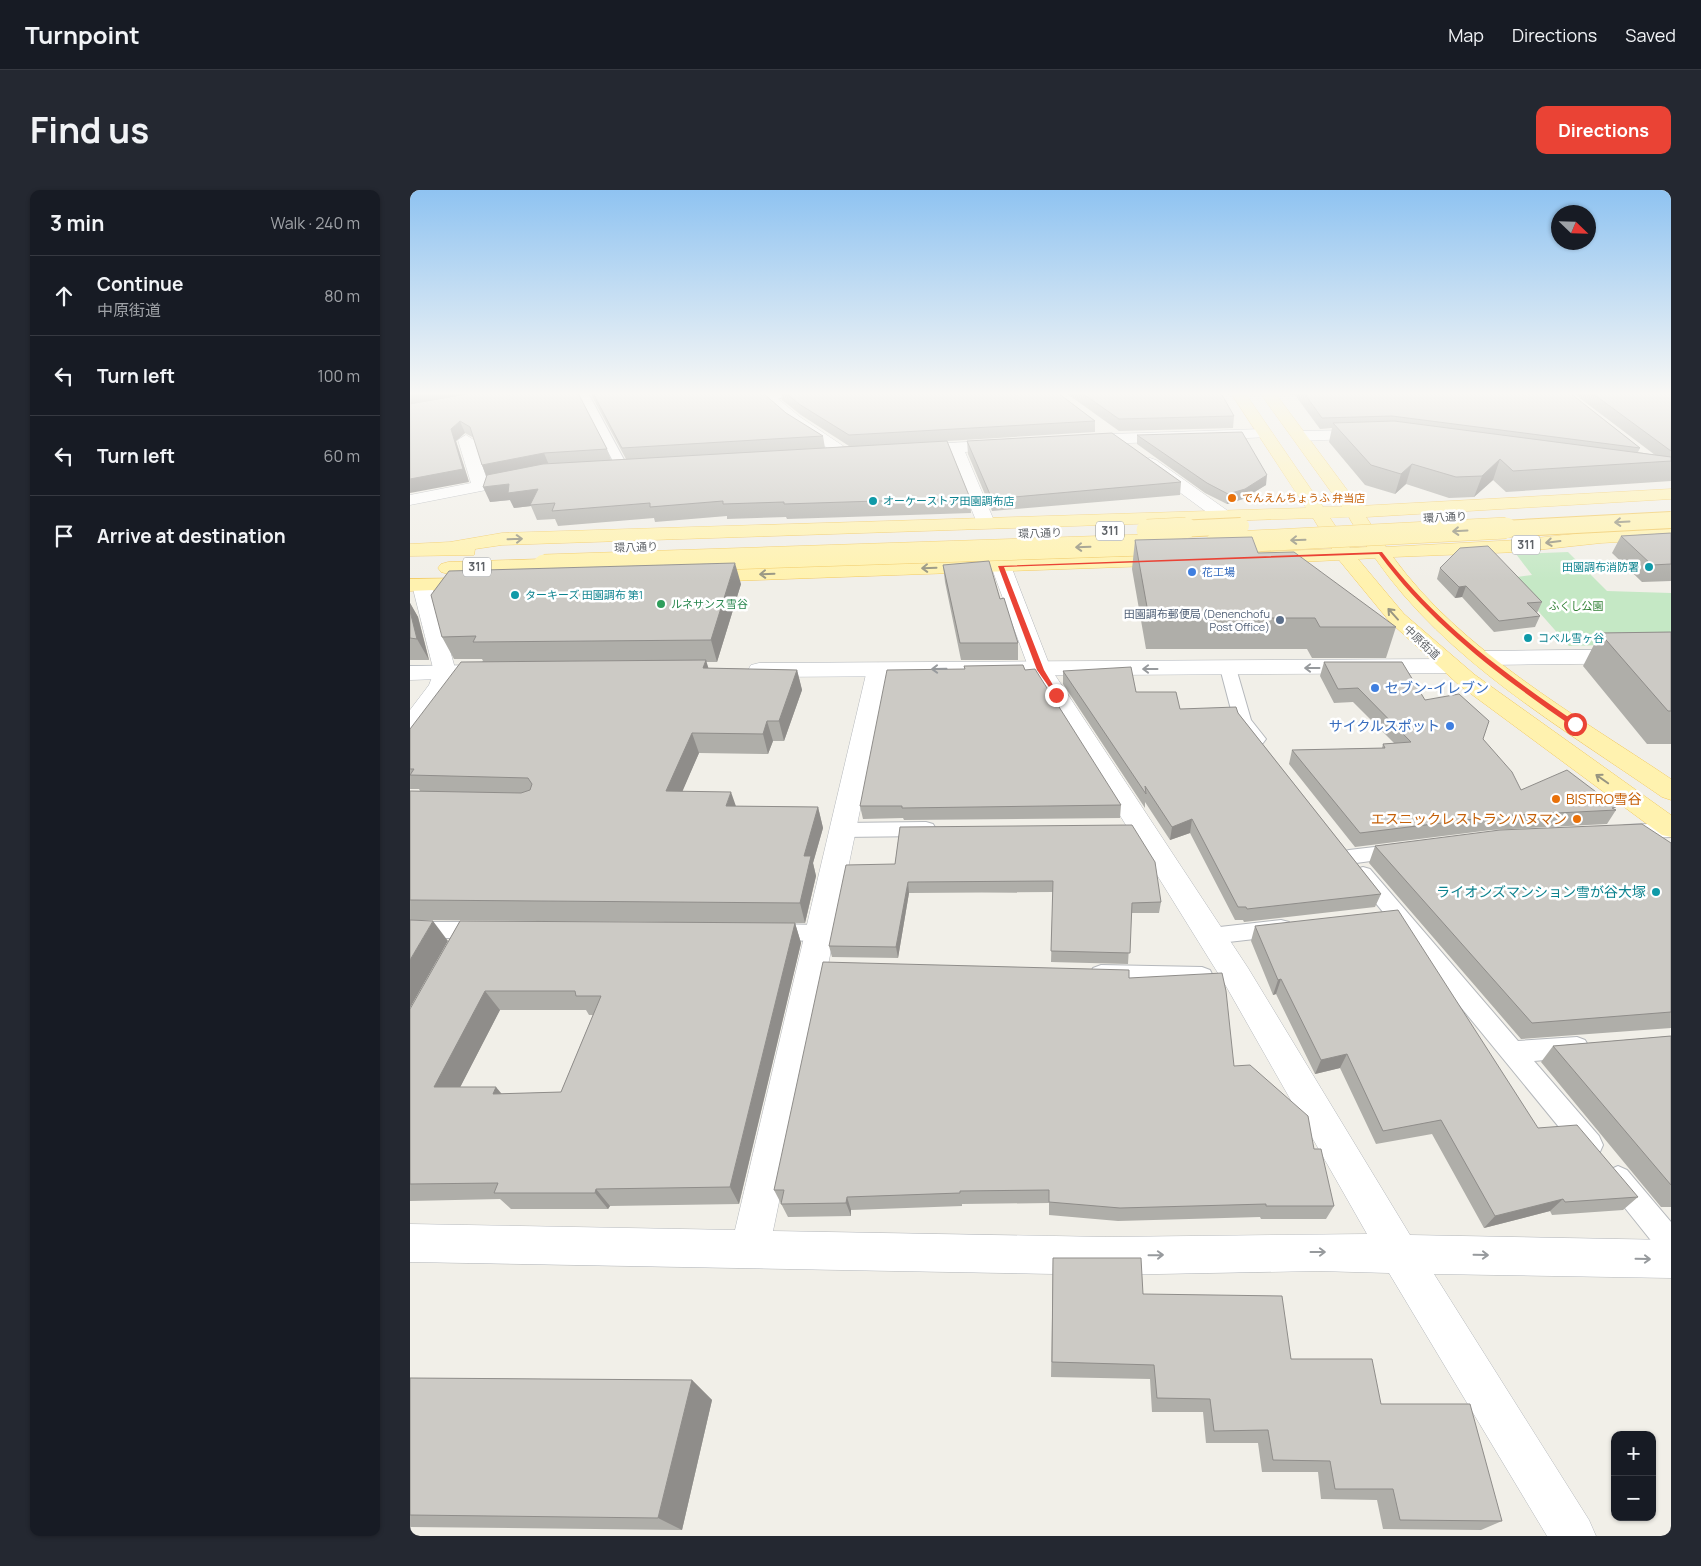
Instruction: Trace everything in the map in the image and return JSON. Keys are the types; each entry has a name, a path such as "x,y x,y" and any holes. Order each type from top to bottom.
{"main road":[{"name":"中原街道","path":"1280,456 1344,554 1397,618 1448,666 1522,722 1671,829"},
{"path":"1314,456 1380,553 1431,613 1520,687 1671,791"},
{"path":"450,548 502,539 1354,512 1671,494"},
{"path":"1563,501 1601,537"},
{"name":"環八通り","path":"414,580 546,558 1293,525 1671,506"},
{"name":"環八通り","path":"410,550 450,548 486,554 546,558 1299,540 1671,520"},
{"name":"311","path":"1204,560 1518,546 1601,537 1671,534"},
{"name":"311","path":"414,580 1185,560"}],"street":[{"path":"471,456 480,486"},
{"path":"958,456 986,523"},
{"path":"1141,456 1222,515"},
{"path":"605,470 641,468"},
{"path":"410,500 540,474"},
{"path":"1001,566 1040,670 1131,827 1211,936 1237,977 1399,1253 1574,1536"},
{"path":"410,726 440,686 444,672 414,580"},
{"path":"1483,658 1671,656"},
{"path":"741,671 1448,666"},
{"path":"750,1249 822,967 820,933 878,670"},
{"path":"410,673 516,672"},
{"path":"410,1243 1107,1256 1399,1253 1671,1260"}],"lane":[{"path":"617,456 624,469"},
{"path":"1228,668 1243,721 1272,759"},
{"path":"842,830 942,829"},
{"path":"1606,833 1671,829"},
{"path":"1416,849 1344,850 1387,915 1512,1052 1671,1243"},
{"path":"1211,936 1299,926"},
{"path":"410,930 462,938 496,930"},
{"path":"751,932 820,933"},
{"path":"1079,973 1237,977"},
{"path":"1512,1052 1602,1045"}],"green space":[{"name":"ふくし公園","path":"1568,552 1607,591 1671,593 1671,643 1569,646 1509,578 1532,575 1516,554"}],"building":[{"path":"410,456 459,456 463,469 410,479"},
{"path":"479,456 529,456 482,465"},
{"path":"687,456 953,456 970,498 784,504 784,502 723,504 723,501 650,507 650,503 552,511 555,503 530,505 538,489 508,493 509,484 483,487 487,475 543,464"},
{"path":"973,456 1144,456 1181,482 992,499"},
{"path":"1167,456 1256,456 1267,475 1245,489 1228,494 1207,483"},
{"path":"1363,456 1671,457 1671,461 1513,471 1500,459 1482,476 1456,477 1412,464 1401,474 1371,465"},
{"path":"1671,533 1671,564 1652,565 1621,536"},
{"path":"1252,537 1258,553 1294,552 1396,627 1320,627 1315,618 1149,618 1135,540"},
{"path":"1488,546 1542,602 1527,603 1540,616 1499,621 1466,586 1459,587 1440,568 1460,548"},
{"path":"989,561 1000,599 1004,598 1018,643 960,643 943,565"},
{"path":"735,563 711,640 473,642 476,636 442,637 431,595 449,571"},
{"path":"410,611 417,639 410,638"},
{"path":"1671,632 1671,711 1668,711 1600,633"},
{"path":"706,660 703,668 797,670 779,721 767,721 763,734 692,733 666,791 731,792 726,806 818,807 804,856 811,856 800,903 410,900 410,791 521,793 530,790 532,784 528,778 410,775 414,769 410,769 410,729 461,662"},
{"path":"1324,662 1402,662 1425,700 1459,694 1489,721 1483,739 1512,772 1521,790 1567,770 1616,807 1612,808 1616,810 1498,816 1360,833 1292,750 1385,748 1383,744 1411,742 1358,688 1338,689"},
{"path":"1023,665 1025,670 1035,669 1121,805 902,808 902,806 860,806 887,670 965,669 964,666"},
{"path":"1131,667 1136,692 1176,692 1180,709 1236,707 1238,713 1381,894 1247,909 1246,907 1238,907 1192,819 1172,827 1145,786 1146,794 1063,671"},
{"path":"1642,824 1671,843 1671,1012 1532,1023 1375,846 1500,830"},
{"path":"1132,825 1155,862 1161,902 1132,903 1130,953 1051,951 1053,881 908,882 896,947 829,946 846,865 895,864 900,827"},
{"path":"1398,910 1538,1128 1577,1125 1638,1197 1565,1202 1563,1199 1495,1216 1441,1120 1383,1131 1347,1054 1321,1060 1281,979 1278,980 1255,926"},
{"path":"410,920 433,921 410,960"},
{"path":"460,921 795,923 730,1187 596,1189 595,1193 494,1193 498,1183 410,1184 410,1009","holes":["485,991 575,991 576,996 601,996 561,1092 493,1094 496,1087 434,1087"]},
{"path":"823,962 1129,970 1129,978 1222,973 1226,991 1234,1066 1250,1065 1308,1116 1314,1149 1321,1149 1334,1206 1266,1206 1266,1204 1120,1208 1049,1202 1049,1190 960,1191 960,1193 847,1197 846,1203 781,1204 784,1190 774,1190"},
{"path":"1671,1036 1671,1185 1553,1046"},
{"path":"1053,1258 1141,1258 1143,1294 1282,1296 1291,1359 1372,1359 1381,1404 1470,1404 1502,1521 1400,1520 1393,1489 1335,1489 1330,1461 1273,1460 1268,1430 1214,1431 1210,1399 1157,1398 1154,1365 1052,1362"},
{"path":"410,1378 692,1380 658,1518 410,1515"}],"place":[{"name":"でんえんちょうふ 弁当店","path":"1232,498"},
{"name":"オーケーストア田園調布店","path":"873,501"},
{"name":"田園調布消防署","path":"1649,567"},
{"name":"花工場","path":"1192,572"},
{"name":"ターキーズ 田園調布 第1","path":"515,595"},
{"name":"ルネサンス雪谷","path":"661,604"},
{"name":"田園調布郵便局 (Denenchofu Post Office)","path":"1280,620"},
{"name":"コペル雪ヶ谷","path":"1528,638"},
{"name":"セブン-イレブン","path":"1375,688"},
{"name":"サイクルスポット","path":"1450,726"},
{"name":"BISTRO雪谷","path":"1556,799"},
{"name":"エスニックレストランハヌマン","path":"1577,819"},
{"name":"ライオンズマンション雪が谷大塚","path":"1656,892"}],"route":[{"path":"1056,695 1040,670 1001,566 1380,553 1431,613 1467,646 1520,687 1575,724"}]}
